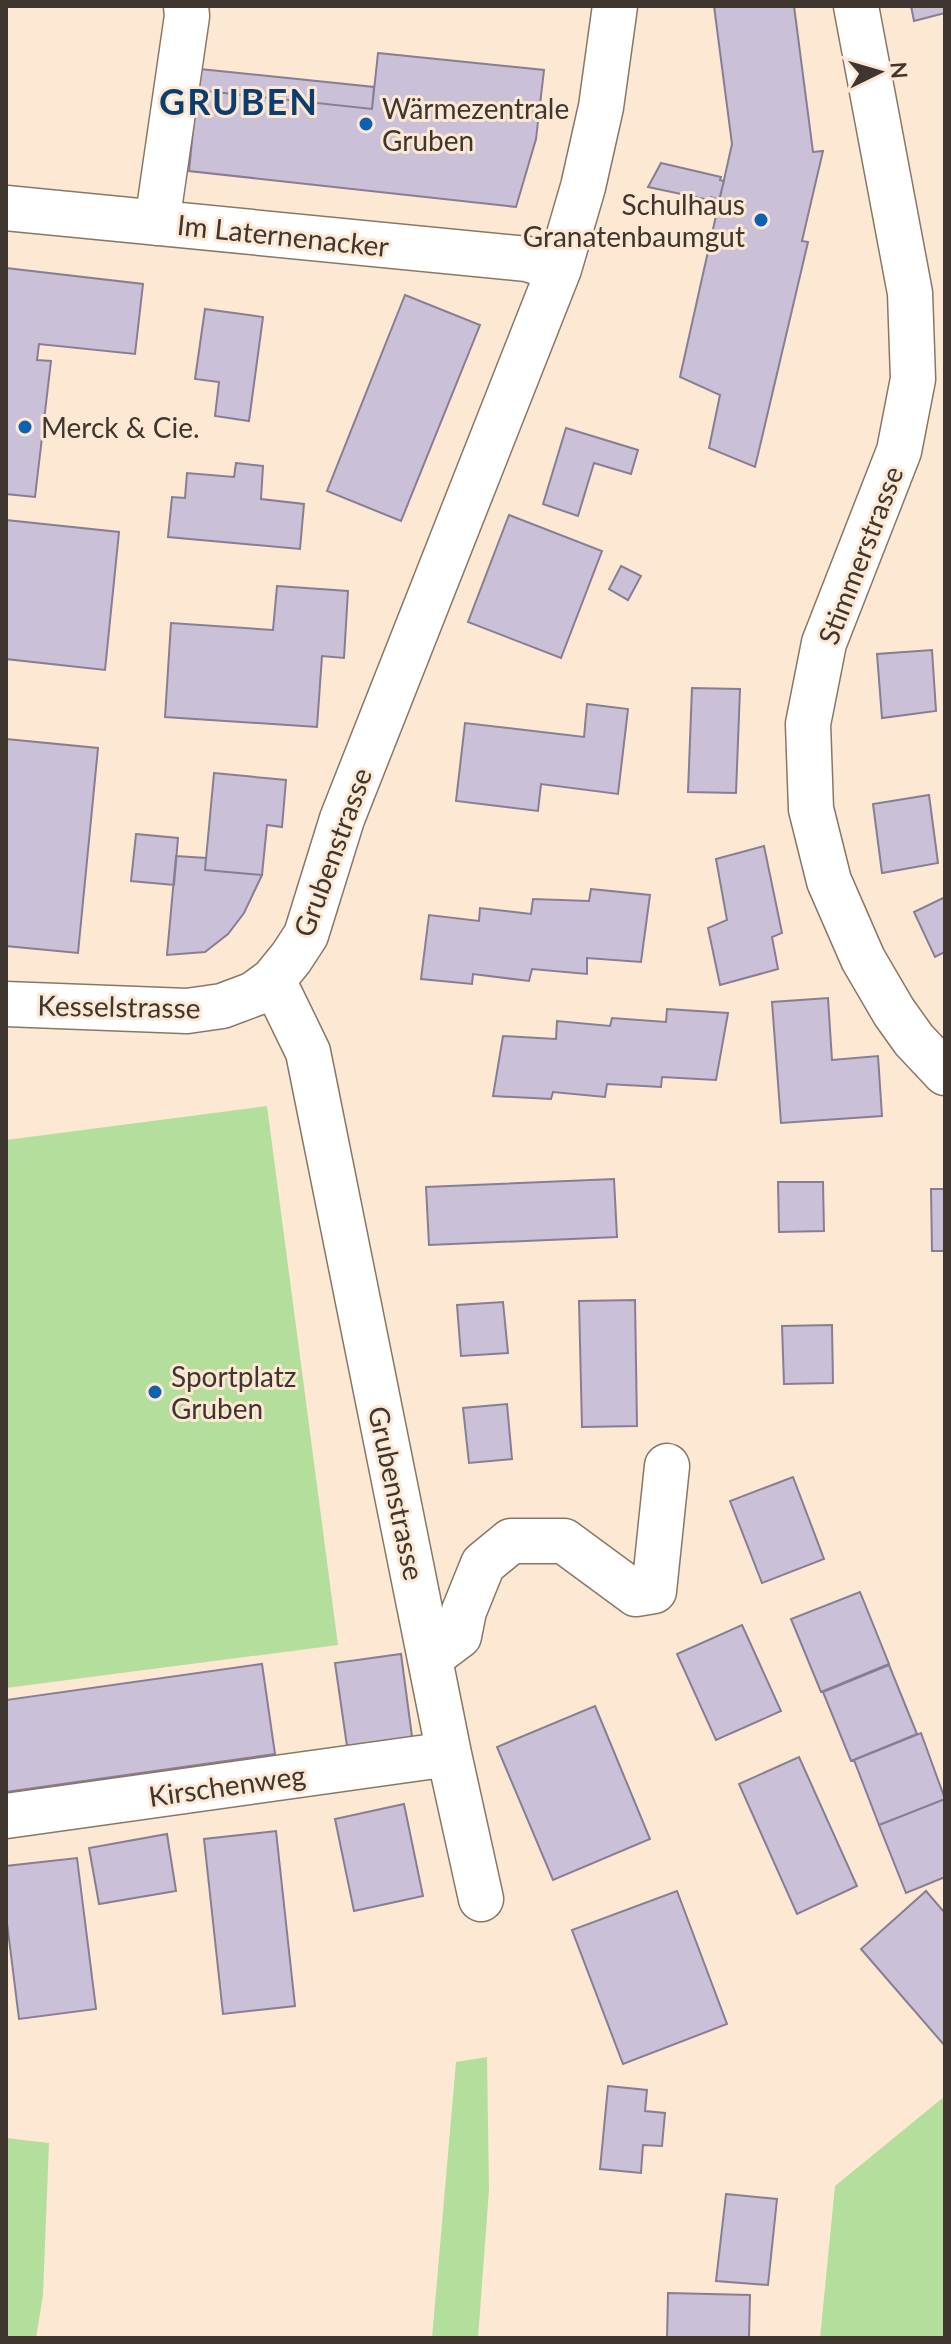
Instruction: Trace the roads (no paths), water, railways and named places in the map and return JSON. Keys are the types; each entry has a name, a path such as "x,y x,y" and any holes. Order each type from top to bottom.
{"street":[{"path":"157,223 186,6"},
{"name":"Grubenstrasse","path":"481,1899 308,1052 273,980 306,935 342,819 559,269 583,187 601,107 615,6"},
{"name":"Stimmerstrasse","path":"856,6 927,294 899,451 824,643 808,724 811,809 829,881 863,959 908,1031 945,1073"},
{"name":"Im Laternenacker","path":"6,208 527,259 559,269"},
{"name":"Kesselstrasse","path":"6,1004 187,1011 222,1006 254,994 273,980"},
{"path":"431,1657 459,1636 464,1611 483,1564 511,1541 564,1541 636,1594 654,1591 667,1466"},
{"name":"Kirschenweg","path":"6,1816 449,1754"}],"place":[{"name":"Wärmezentrale Gruben","path":"366,124"},
{"name":"Schulhaus Granatenbaumgut","path":"761,220"},
{"name":"Merck & Cie.","path":"25,427"},
{"name":"Sportplatz Gruben","path":"155,1392"}],"district":[{"name":"GRUBEN","path":"239,101"}]}
